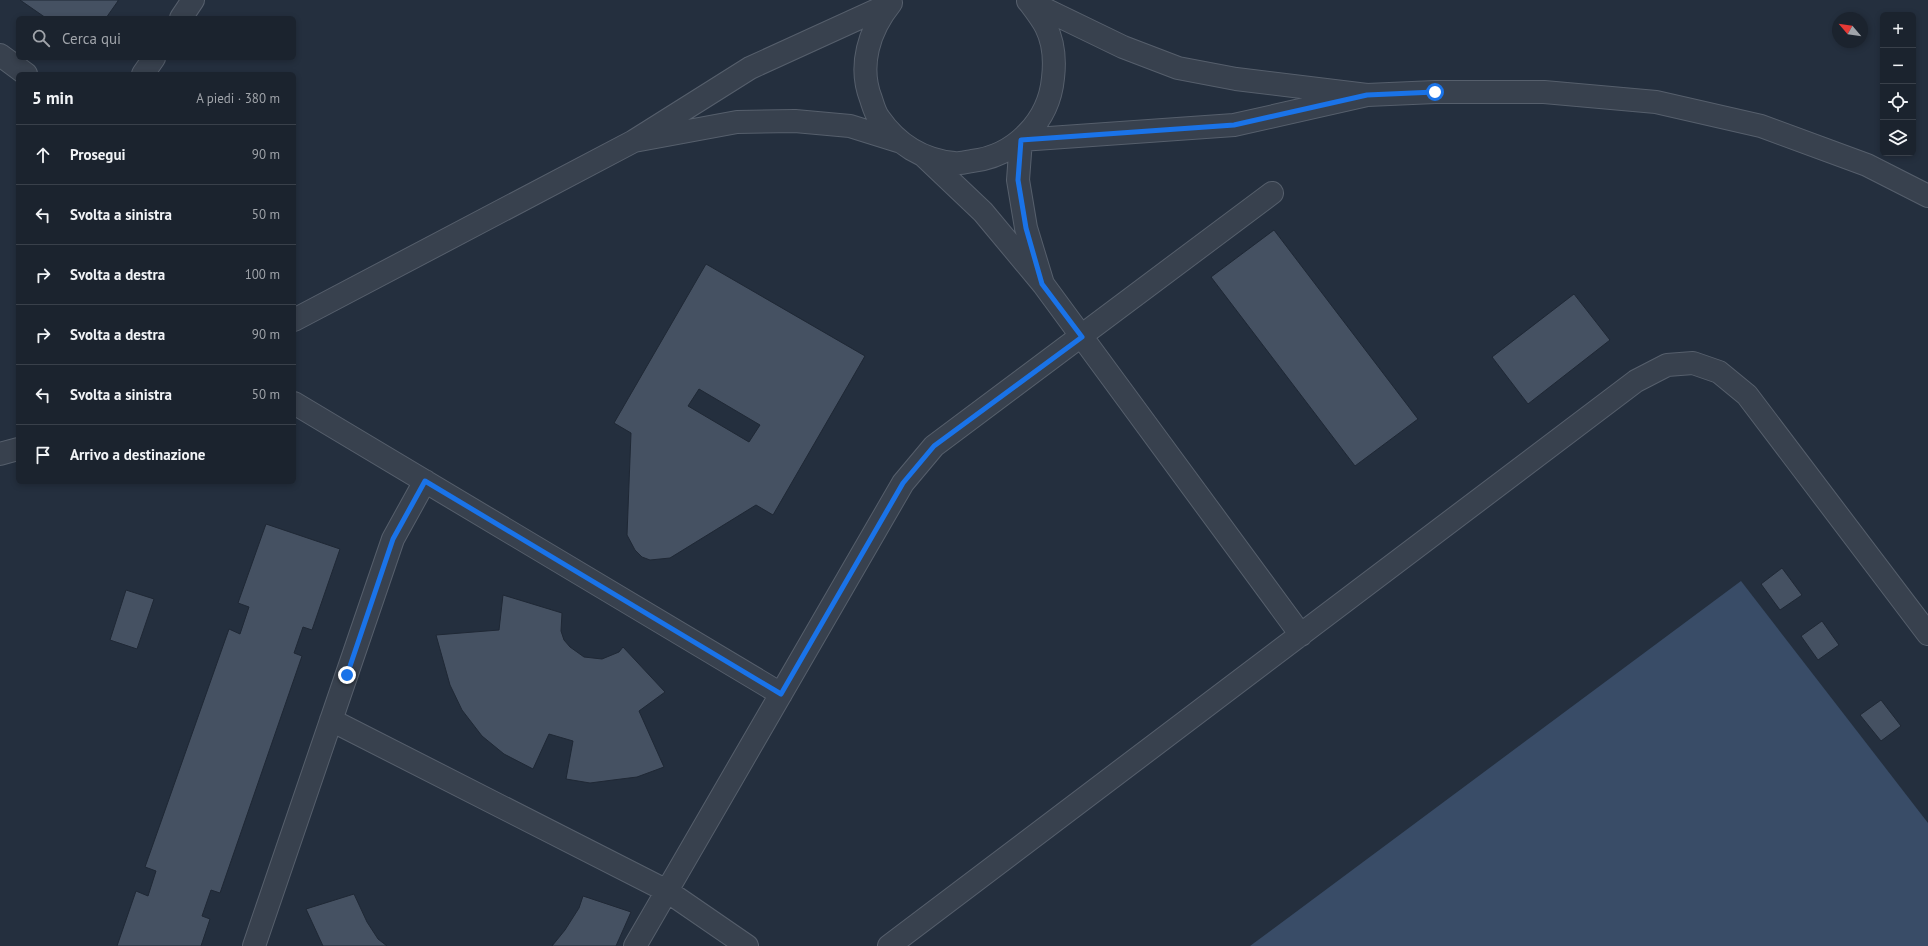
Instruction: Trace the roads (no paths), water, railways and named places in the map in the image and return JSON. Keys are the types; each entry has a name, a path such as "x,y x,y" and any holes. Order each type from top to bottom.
{"street":[{"path":"182,16 193,0"},
{"path":"1028,1 1123,47 1178,68 1236,79 1367,95 1435,92 1544,92 1656,102 1761,126 1867,165 1928,196"},
{"path":"924,156 955,164 987,160 1017,145 1039,121 1052,92 1055,60 1046,28 1028,1"},
{"path":"296,319 634,141 750,68 893,2"},
{"path":"893,2 873,29 866,59 867,89 878,117 898,141"},
{"path":"0,55 23,72"},
{"path":"144,72 153,60"},
{"path":"1021,140 1234,125 1367,95"},
{"path":"634,141 737,122 795,121 850,126 898,141 924,156 983,212 1042,284 1301,635"},
{"path":"1021,140 1018,180 1026,228 1042,284"},
{"path":"635,946 903,483 923,458 934,446 1082,337 1272,192"},
{"path":"889,946 1636,381 1667,365 1694,363 1719,372 1747,395 1928,634"},
{"path":"296,404 781,694"},
{"path":"0,454 16,449"},
{"path":"254,946 393,539 425,481"},
{"path":"331,720 667,891 747,946"}],"water":[{"path":"1741,581 1928,823 1928,946 1250,946"}]}
